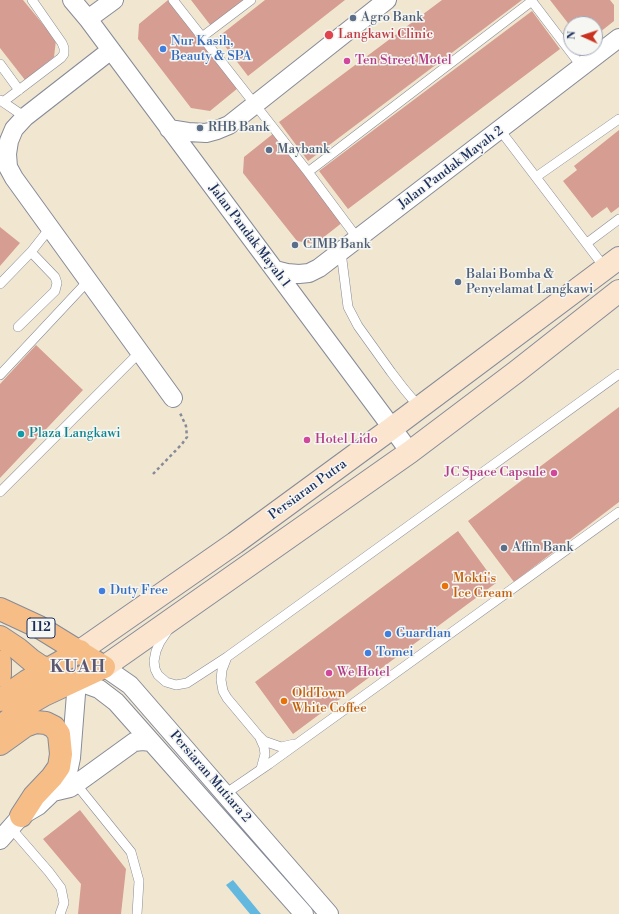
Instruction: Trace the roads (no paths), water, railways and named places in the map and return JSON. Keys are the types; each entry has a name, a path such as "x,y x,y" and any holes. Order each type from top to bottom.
{"main road":[{"name":"Persiaran Putra","path":"0,700 27,681 80,651 234,543 420,408 612,263"},
{"name":"Persiaran Putra","path":"0,728 38,699 104,667 410,452 516,372 619,291"},
{"path":"499,348 516,372"},
{"name":"112","path":"0,609 39,627 80,651"},
{"name":"112","path":"0,637 31,660 49,669"},
{"name":"Persiaran Mutiara 2","path":"80,651 104,667"},
{"path":"0,662 0,675"},
{"name":"Persiaran Mutiara 2","path":"49,669 77,680"},
{"path":"0,744 25,726 36,722 46,723 54,727 59,734 61,754 59,767 52,777 34,796 10,828"}],"street":[{"name":"Jalan Pandak Mayah 1","path":"72,0 111,50 410,452"},
{"path":"88,20 114,0"},
{"path":"169,128 188,132 206,133 217,130 229,124 387,0"},
{"name":"Jalan Pandak Mayah 2","path":"275,270 299,274 309,273 319,268 618,39"},
{"path":"111,50 25,117 14,129 9,141 7,154 8,167 14,178 173,398"},
{"name":"Persiaran Mutiara 2","path":"104,667 130,685 329,914"},
{"path":"10,828 38,806 62,783 68,772 71,758 77,680"},
{"name":"Persiaran Mutiara 2","path":"77,680 99,689 116,702 304,914"},
{"path":"52,792 70,788 134,742 143,740 151,742"}],"lane":[{"path":"25,117 2,101 19,90 61,58 64,54 62,43 32,0"},
{"path":"173,0 308,172 358,239"},
{"path":"202,37 251,0"},
{"path":"308,172 531,1 582,67"},
{"path":"0,64 19,90"},
{"path":"536,177 619,119"},
{"path":"500,130 587,243 612,263"},
{"path":"587,243 619,219"},
{"path":"0,284 31,252 50,228"},
{"path":"18,327 55,291 57,283 55,277 31,252"},
{"path":"341,252 348,307 358,326 391,372 420,408"},
{"path":"0,375 88,281"},
{"path":"0,492 140,352"},
{"path":"176,617 160,642 154,661 155,669 158,675 166,682 176,685 187,683 227,657 619,374"},
{"path":"225,794 619,512"},
{"path":"227,657 222,670 221,680 223,691 227,698 258,735 264,741 281,747 290,746 299,742"},
{"path":"258,735 264,747 265,754 261,769"},
{"path":"76,784 131,852 139,882 137,914"},
{"path":"10,828 49,872 61,888 64,904 60,914"}],"water":[{"path":"233,880 261,914 250,914 226,885"}],"place":[{"name":"Agro Bank","path":"353,18"},
{"name":"Langkawi Clinic","path":"329,35"},
{"name":"Nur Kasih, Beauty & SPA","path":"163,49"},
{"name":"Ten Street Motel","path":"347,61"},
{"name":"RHB Bank","path":"200,128"},
{"name":"Maybank","path":"269,150"},
{"name":"CIMB Bank","path":"295,245"},
{"name":"Balai Bomba & Penyelamat Langkawi","path":"458,282"},
{"name":"Plaza Langkawi","path":"21,434"},
{"name":"Hotel Lido","path":"307,440"},
{"name":"JC Space Capsule","path":"554,473"},
{"name":"Affin Bank","path":"504,548"},
{"name":"Mokti's Ice Cream","path":"445,586"},
{"name":"Duty Free","path":"102,591"},
{"name":"Guardian","path":"388,634"},
{"name":"Tomei","path":"368,653"},
{"name":"We Hotel","path":"329,673"},
{"name":"OldTown White Coffee","path":"284,701"}],"district":[{"name":"KUAH","path":"78,668"}]}
